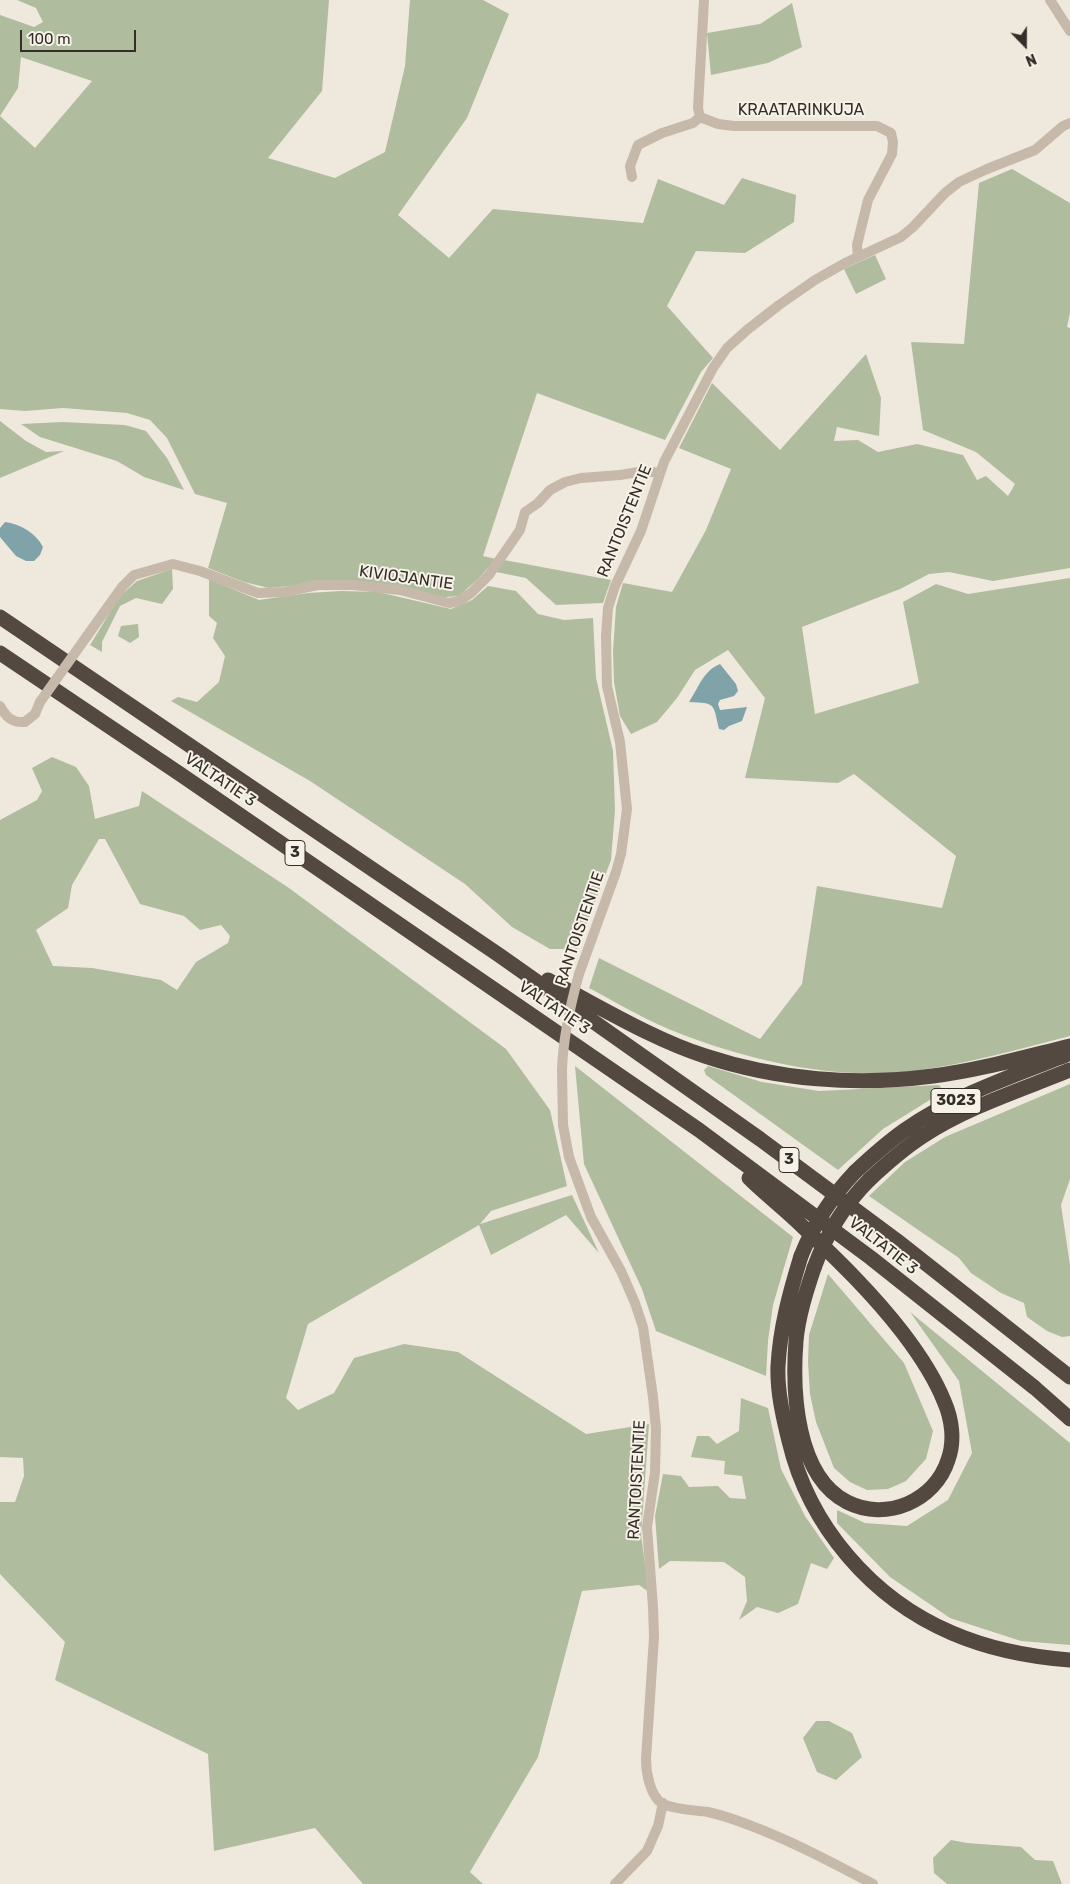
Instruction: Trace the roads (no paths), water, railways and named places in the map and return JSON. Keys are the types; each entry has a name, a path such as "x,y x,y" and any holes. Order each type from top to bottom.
{"highway":[{"name":"VALTATIE 3","path":"0,617 499,955 760,1139 896,1240 1070,1378"},
{"name":"VALTATIE 3","path":"0,653 180,774 699,1130 870,1258 1035,1388 1070,1419"},
{"path":"499,955 661,1038 703,1055 744,1067 783,1074 817,1079 889,1080 912,1078 980,1068 1070,1046"},
{"name":"3023","path":"1070,1053 974,1093 931,1114 906,1129 855,1172 839,1190 815,1225 801,1256 790,1290 784,1318 778,1368 782,1409 793,1458 809,1499 824,1524 851,1561 899,1603 937,1626 959,1636 993,1647 1070,1660"},
{"name":"3023","path":"699,1130 802,1225 863,1286 915,1349 945,1401 952,1436 950,1454 942,1473 933,1486 923,1495 906,1505 891,1509 860,1508 848,1502 829,1488 816,1472 808,1457 797,1406 796,1340 806,1291 814,1268 829,1235 844,1209 869,1180 904,1149 942,1125 994,1101 1070,1070"}],"street":[{"path":"632,177 630,166 638,145 662,133 692,123 700,117 698,108 704,0"},
{"path":"1050,0 1070,31"},
{"name":"KRAATARINKUJA","path":"700,117 718,124 734,126 877,126 891,133 893,142 892,154 868,200 858,245 858,257"},
{"name":"RANTOISTENTIE","path":"663,1803 656,1796 646,1770 654,1637 654,1607 647,1527 655,1472 656,1429 649,1361 643,1327 636,1303 621,1271 591,1218 569,1157 563,1125 562,1070 566,1025 578,974 616,872 621,854 627,809 620,742 608,686 606,636 608,608 641,531 660,473 689,411 713,368 727,348 779,304 815,280 906,234 932,206 959,182 1035,150 1063,126 1070,123"},
{"name":"KIVIOJANTIE","path":"0,706 6,717 13,721 25,722 35,714 40,702 122,587 134,576 173,564 200,571 258,593 284,592 318,585 353,585 400,590 449,603 459,601 471,593 489,574 520,530 525,512 538,503 550,490 565,482 581,478 644,471 660,473"},
{"path":"615,1884 647,1851 658,1826 663,1803 710,1813 749,1825 819,1856 873,1884"}],"water":[{"path":"5,522 27,530 40,542 43,547 40,555 34,561 26,561 16,556 0,537 0,528"},
{"path":"720,664 736,684 738,691 734,696 720,700 718,704 720,710 747,707 742,721 724,730 719,729 712,706 704,703 689,702 705,675"}]}
